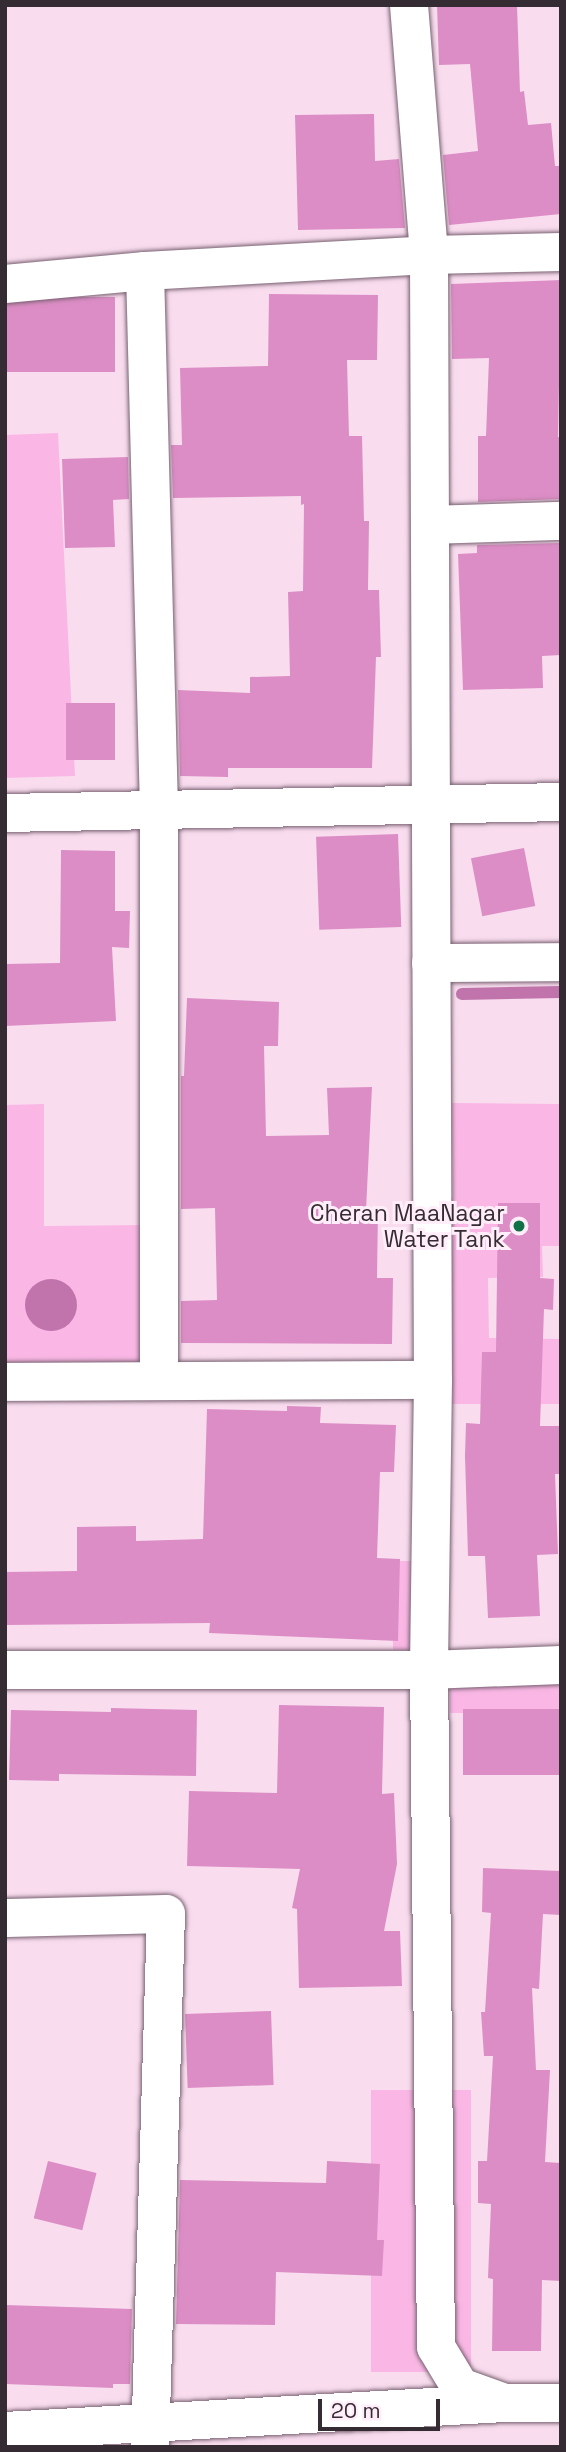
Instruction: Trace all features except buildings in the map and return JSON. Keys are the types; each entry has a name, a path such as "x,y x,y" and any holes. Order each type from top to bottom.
{"street":[{"path":"409,5 429,255 433,1380 429,1677 436,2347 460,2386 505,2403"},
{"path":"5,284 145,271 429,255 561,252"},
{"path":"145,271 159,809 159,1381"},
{"path":"432,525 561,521"},
{"path":"5,813 561,802"},
{"path":"431,963 561,962"},
{"path":"5,1382 433,1380"},
{"path":"5,1684 429,1677 561,1665"},
{"path":"5,1670 561,1681"},
{"path":"5,1918 166,1914 151,2435"},
{"path":"5,2431 151,2435 505,2403 561,2403"}],"shaded area":[{"path":"58,433 75,776 5,778 5,435"},
{"path":"452,1103 561,1104 561,1246 542,1246 543,1277 488,1278 489,1338 561,1339 561,1404 450,1404 436,1198 453,1197"},
{"path":"44,1104 44,1226 147,1225 148,1366 5,1367 5,1105"},
{"path":"51,1279 61,1281 69,1287 75,1295 75,1315 69,1323 61,1329 51,1331 41,1329 33,1323 27,1315 25,1305 27,1295 33,1287 41,1281"},
{"path":"393,1561 423,1561 423,1650 393,1650"},
{"path":"450,1675 561,1675 561,1713 450,1713"},
{"path":"371,2090 471,2090 471,2372 371,2372"}],"waterway":[{"path":"462,994 561,992"}],"place":[{"name":"Cheran MaaNagar Water Tank","path":"519,1226"}]}
